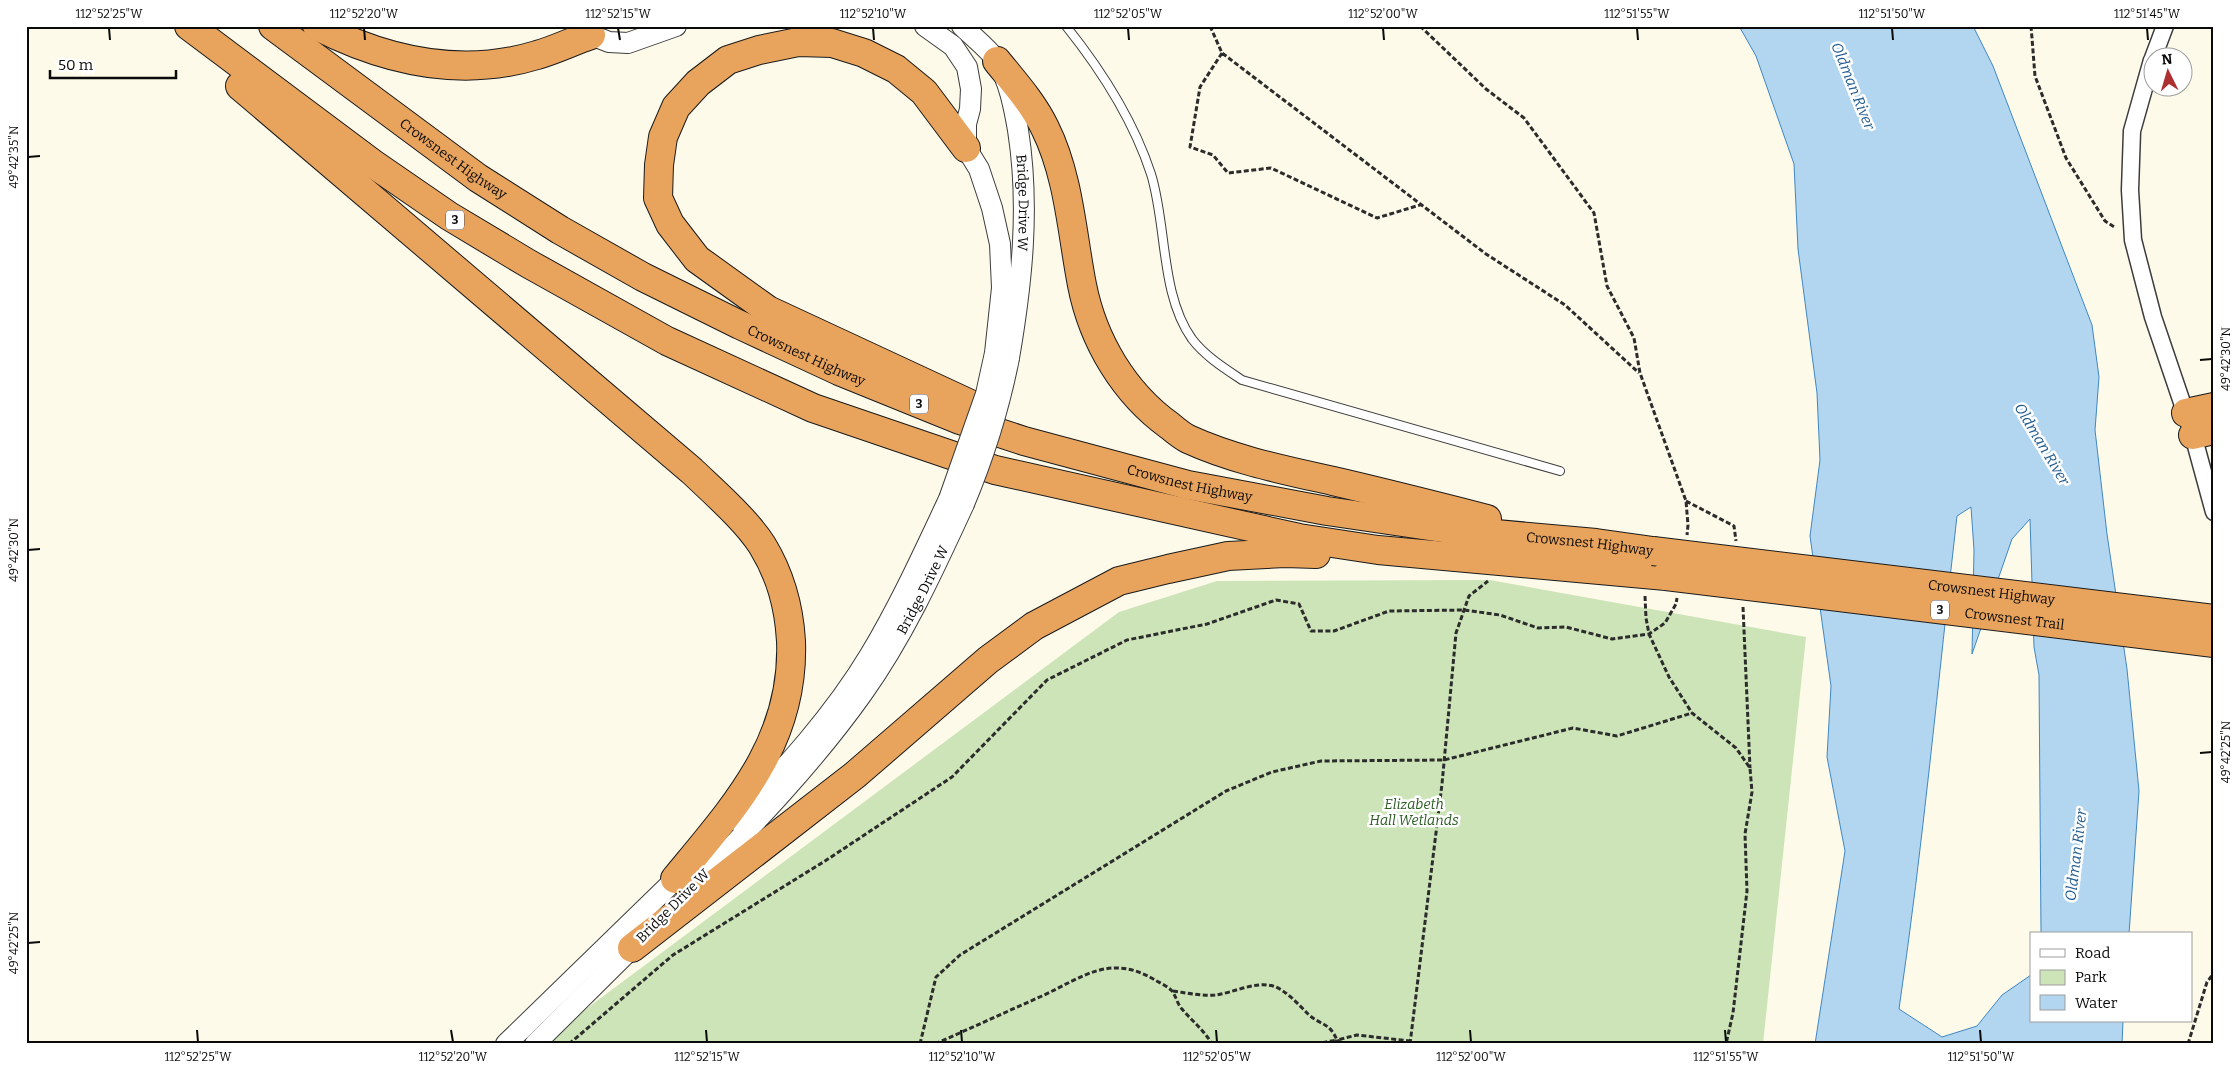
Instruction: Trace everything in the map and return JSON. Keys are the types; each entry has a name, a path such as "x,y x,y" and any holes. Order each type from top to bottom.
{"highway":[{"path":"171,26 692,471 730,509 761,544 780,578 790,614 792,656 789,691 779,726 763,762 739,801 676,879"},
{"name":"Crowsnest Highway","path":"189,26 364,158 449,216 545,273 668,341 813,408 994,470 1298,538 1378,550 1672,586"},
{"name":"Crowsnest Highway","path":"273,26 494,188 560,230 643,277 740,325 840,371 960,420 1024,441 1188,485 1328,511 1463,531 1596,543 2214,619"},
{"path":"317,26 375,52 410,61 473,67 506,63 538,55 597,29"},
{"path":"966,148 924,92 896,69 864,53 832,43 798,42 759,50 728,60 698,84 681,102 676,108 663,136 659,166 658,198 670,224 697,260 768,310 1012,422 1244,495"},
{"path":"996,61 1022,91 1045,128 1058,165 1069,207 1083,288 1092,319 1105,352 1126,384 1153,414 1186,438 1265,465 1596,543"},
{"path":"2197,426 2214,407"},
{"path":"632,948 854,775 988,660 1034,626 1120,581 1228,556 1285,553 1672,586"},
{"name":"Crowsnest Trail","path":"1672,586 2214,643"}],"street":[{"path":"597,29 609,42 628,43 676,26"},
{"path":"924,26 953,46 967,67 972,89 970,110 966,124 966,148"},
{"name":"Bridge Drive W","path":"962,26 996,61 1008,88 1015,114 1021,152 1024,200 1022,272 1002,355"},
{"path":"2157,48 2165,26"},
{"path":"2142,97 2132,131 2130,190 2133,240 2153,317 2197,426 2214,512"},
{"name":"Bridge Drive W","path":"506,1044 676,879 782,770 810,737 869,657 957,502 989,439 1002,393 1000,244 992,208 979,169 966,148"},
{"name":"Bridge Drive W","path":"535,1044 758,821 830,737 863,693 918,602 957,502"}],"lane":[{"path":"1066,26 1112,90 1133,130 1151,175 1177,311 1192,339 1213,360 1242,380 1560,471"}],"path":[{"path":"1210,26 1222,53 1486,254 1565,305 1640,373"},
{"path":"1420,26 1486,89 1524,118 1594,213 1607,286 1634,338 1640,373 1686,501 1688,525 1686,543"},
{"path":"2031,26 2035,76 2066,158 2105,221 2133,240"},
{"path":"1222,53 1200,87 1190,146 1213,156 1228,173 1271,168 1377,218 1420,205"},
{"path":"1686,501 1734,526 1736,546"},
{"path":"1315,1044 1357,1035 1410,1042 1444,760 1456,632 1469,596 1490,580"},
{"path":"569,1044 673,955 825,861 952,777 1047,680 1127,640 1207,624 1276,600 1299,604 1311,631 1334,630 1388,611 1464,610 1500,614 1538,628 1566,627 1612,639 1649,634 1664,623 1676,604 1672,586"},
{"path":"1645,593 1649,634 1669,677 1692,712 1736,748 1750,768"},
{"path":"1726,1044 1734,1013 1747,891 1745,834 1752,792 1743,603"},
{"path":"920,1044 936,977 960,954 1226,791 1272,772 1321,762 1444,760 1573,728 1617,736 1692,712"},
{"path":"935,1044 1098,969 1113,966 1131,969 1148,976 1172,990 1193,995 1214,995 1264,985 1273,986 1281,990 1314,1019 1332,1028 1337,1040 1344,1044"},
{"path":"2188,1044 2207,982 2214,973"},
{"path":"1172,990 1180,1007 1208,1037 1212,1044"},
{"path":"1334,1044 1337,1040"}],"green space":[{"name":"Elizabeth Hall Wetlands","path":"1490,580 1806,637 1763,1044 539,1044 1119,612 1217,581"}],"water":[{"name":"Oldman River","path":"1739,26 1973,26 1993,66 2092,325 2099,377 2095,430 2107,534 2127,669 2139,791 2129,932 2041,932 2039,675 2034,647 2030,519 2012,539 1972,654 1974,550 1971,507 1957,516 1923,825 1899,1009 1942,1037 1977,1026 2002,995 2030,976 2030,1022 2123,1022 2122,1044 1815,1044 1845,851 1827,757 1831,686 1810,536 1820,460 1817,393 1798,249 1794,164 1756,56"}]}
